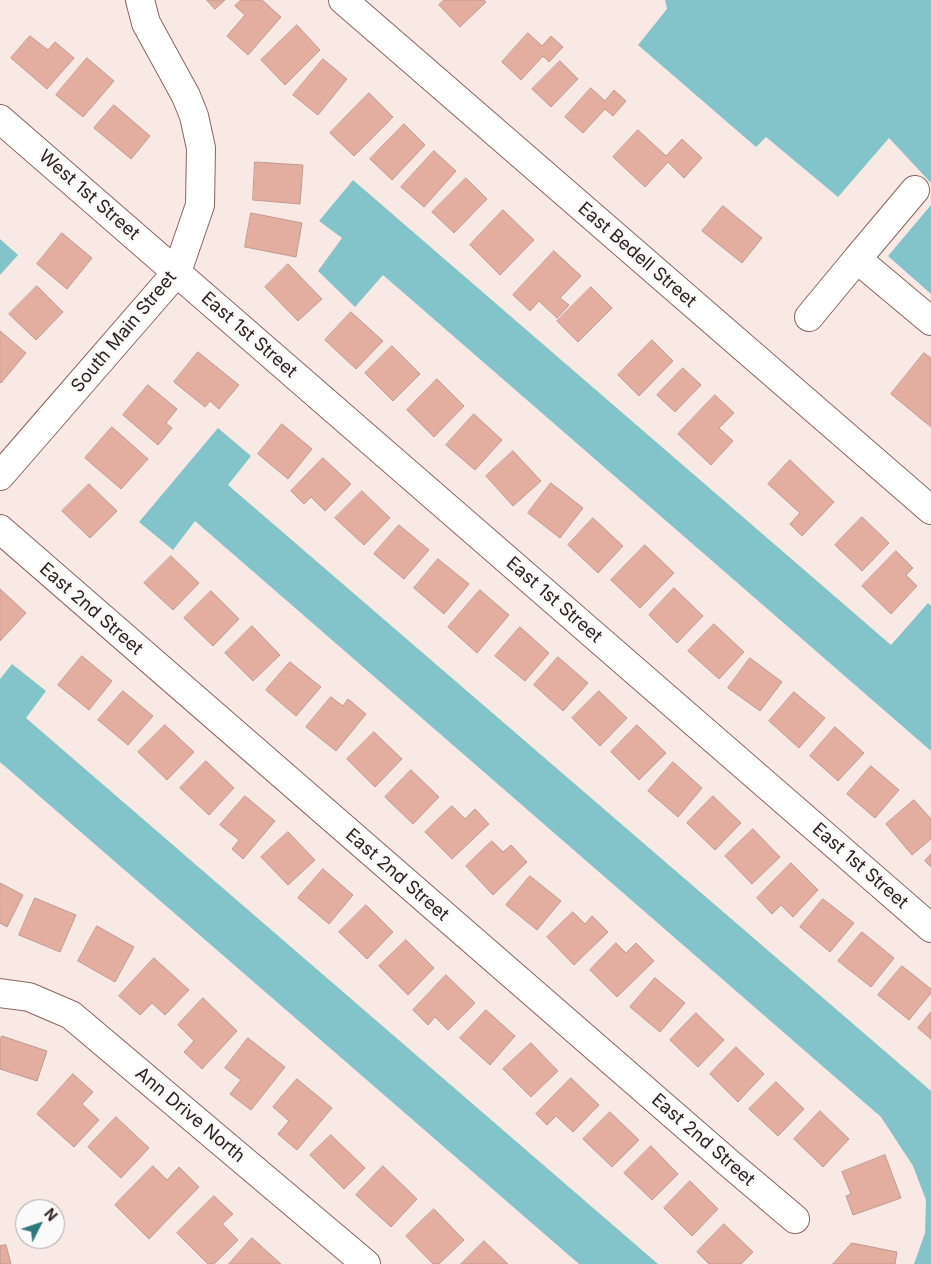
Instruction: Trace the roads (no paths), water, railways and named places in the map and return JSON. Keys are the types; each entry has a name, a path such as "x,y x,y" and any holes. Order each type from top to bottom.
{"street":[{"name":"South Main Street","path":"0,476 177,272 200,205 202,148 194,116 186,96 146,23 140,0"},
{"name":"East Bedell Street","path":"344,0 931,510"},
{"name":"West 1st Street","path":"0,118 177,272"},
{"path":"809,317 914,190"},
{"path":"857,259 931,321"},
{"name":"East 1st Street","path":"177,272 931,928"},
{"name":"East 2nd Street","path":"0,529 722,1158 795,1219"},
{"name":"Ann Drive North","path":"0,993 29,997 71,1015 366,1264"}],"water":[{"path":"665,0 931,0 931,183 889,138 838,197 766,137 756,147 638,45 667,9"},
{"path":"353,180 891,645 928,603 931,606 931,751 383,275 355,307 318,271 342,238 319,221"},
{"path":"931,205 931,294 888,256"},
{"path":"0,239 18,255 0,275"},
{"path":"218,428 251,456 228,485 931,1091 931,1264 914,1264 925,1233 926,1200 913,1166 881,1117 195,521 173,550 139,522"},
{"path":"12,664 46,691 26,718 658,1264 579,1264 0,762 0,679"}]}
